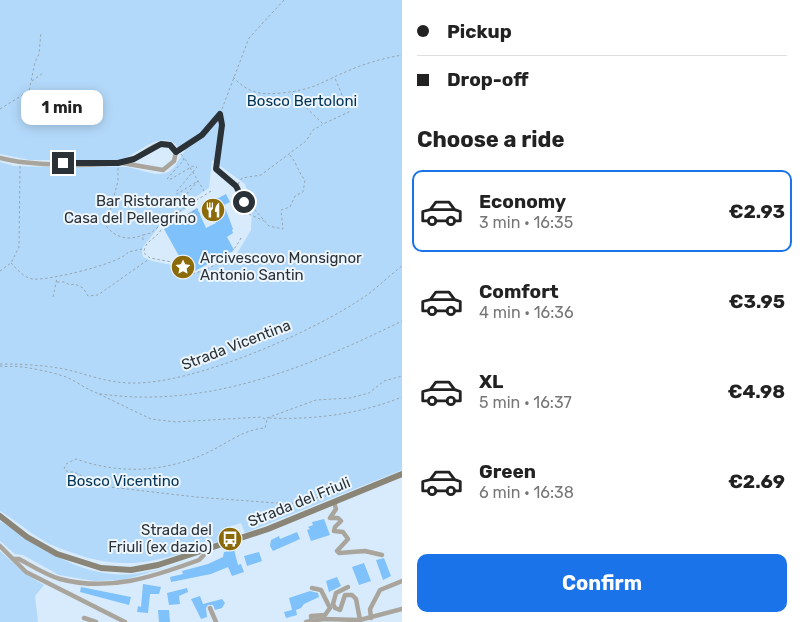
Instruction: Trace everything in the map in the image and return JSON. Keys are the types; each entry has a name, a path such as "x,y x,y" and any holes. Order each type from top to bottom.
{"main road":[{"name":"Strada del Friuli","path":"0,516 27,537 57,554 110,570 131,570 158,565 268,529 402,474"}],"street":[{"path":"0,158 20,163 118,163 163,170 174,161 176,152 202,135 220,114"},
{"path":"118,163 134,159 161,144 170,145 176,152"},
{"path":"334,502 336,509 330,518 338,518 341,521 335,526 334,531 343,532 348,539 341,544 337,551 339,553 365,551 382,555"},
{"path":"0,546 26,572 118,621 125,622"},
{"name":"Strada del Friuli","path":"14,559 19,559 60,579 96,585 120,584 155,576 199,560 204,556 205,550"},
{"path":"371,618 370,609 380,590 402,581"},
{"path":"348,587 336,593 333,604 335,608 340,610 345,595 352,595 356,599 360,620"},
{"path":"312,588 321,590 330,608 325,615 311,616 309,621 360,620 402,609"},
{"path":"210,608 216,622"},
{"path":"84,618 96,622"}],"lane":[{"path":"220,114 222,125 216,169 236,186 243,199 245,213"}],"path":[{"path":"220,114 248,38 284,0"},
{"path":"0,109 28,91 32,82 35,62 39,54 41,32"},
{"path":"233,77 253,93 292,94 321,85 335,77 384,58 402,55"},
{"path":"32,82 43,74"},
{"path":"236,186 242,178 261,175 306,141 313,130 322,124 349,112 335,77"},
{"path":"292,94 322,124"},
{"path":"176,152 180,152 204,191"},
{"path":"245,213 276,229 283,229 281,210 290,206 295,196 302,192 305,180 299,173 298,164 289,154"},
{"path":"184,158 167,180 190,168 197,167 176,193 198,181"},
{"path":"0,271 11,263 19,247 21,236 20,163"},
{"path":"118,163 118,181 106,226 112,234 126,238 151,233 164,221 186,210 211,191"},
{"path":"186,204 175,207 198,181"},
{"path":"243,199 256,209 265,222"},
{"path":"188,214 198,209"},
{"path":"186,220 200,212"},
{"path":"164,221 160,234 147,243 144,253 150,258 172,262 188,275 200,272 236,250 242,236"},
{"path":"143,235 143,240"},
{"path":"11,263 25,276 34,279 56,277 86,271 95,266 118,260 126,256 128,252 141,248 144,250"},
{"path":"57,282 70,285 75,284 83,288 88,296 98,295 150,258"},
{"name":"Strada Vicentina","path":"0,365 48,367 122,383 157,382 194,374 273,343 327,318 367,294 402,266"},
{"path":"53,297 57,282 56,277"},
{"path":"99,394 166,398 245,385 316,360 402,321"},
{"path":"0,365 21,367 61,376 76,381 151,419 176,422 323,417 383,404 402,397"},
{"path":"266,418 316,400 350,398 368,393 384,381 402,376"},
{"path":"266,418 268,424 265,428 251,431 208,453 173,466 146,470 109,468 76,459 66,464 64,469 100,486 196,497 289,504 345,492 352,495"}],"green space":[{"path":"0,0 402,0 402,470 245,533 241,523 231,526 232,537 172,556 135,563 95,560 60,548 36,536 0,511 0,162 14,166 126,167 163,174 171,170 185,151 181,146 178,147 164,140 149,144 120,160 30,160 0,154","holes":["212,160 245,184 252,205 251,230 235,257 185,277 172,265 143,257 143,247 161,224 186,209 184,206 186,203 209,188"]},
{"path":"0,521 46,551 79,566 97,571 133,574 157,570 197,559 123,580 94,581 59,575 23,555 15,554 0,541"},
{"path":"0,551 24,573 44,585 35,596 38,622 0,622"}],"building":[{"path":"226,194 230,202 224,205 233,229 233,233 227,237 234,250 189,274 164,229 197,208 206,228 216,223 209,210 214,207 211,202"},
{"path":"324,519 330,535 311,541 307,530 310,529 308,527 313,525 312,522"},
{"path":"297,532 300,539 273,551 270,546 271,540 279,536 280,539"},
{"path":"233,546 238,565 241,564 244,572 232,576 228,567 211,574 171,582 170,577 183,574 182,571 208,564 223,557 224,552 230,551 228,548"},
{"path":"259,552 262,561 247,566 244,556"},
{"path":"384,558 391,576 383,580 376,560"},
{"path":"364,563 371,581 359,585 352,567"},
{"path":"337,577 341,586 329,592 326,581"},
{"path":"143,584 161,587 159,594 150,594 148,613 137,612 138,606 141,607"},
{"path":"81,587 131,597 129,605 80,592"},
{"path":"187,588 188,592 179,596 180,604 169,605 167,593"},
{"path":"310,591 318,593 319,597 296,610 297,615 286,618 284,612 292,610 289,598"},
{"path":"200,596 203,604 222,599 225,603 222,608 215,610 213,605 208,605 206,608 207,617 201,619 191,599"},
{"path":"158,610 169,610 170,622 159,622"}],"place":[{"name":"Bar Ristorante Casa del Pellegrino","path":"213,210"},
{"name":"Arcivescovo Monsignor Antonio Santin","path":"183,267"},
{"name":"Strada del Friuli (ex dazio)","path":"230,539"}],"route":[{"path":"63,163 118,163 134,159 161,144 170,145 176,152 202,135 220,114 222,125 216,169 236,186 244,202"}],"park label":[{"name":"Bosco Bertoloni","path":"302,101"},
{"name":"Bosco Vicentino","path":"123,481"}]}
